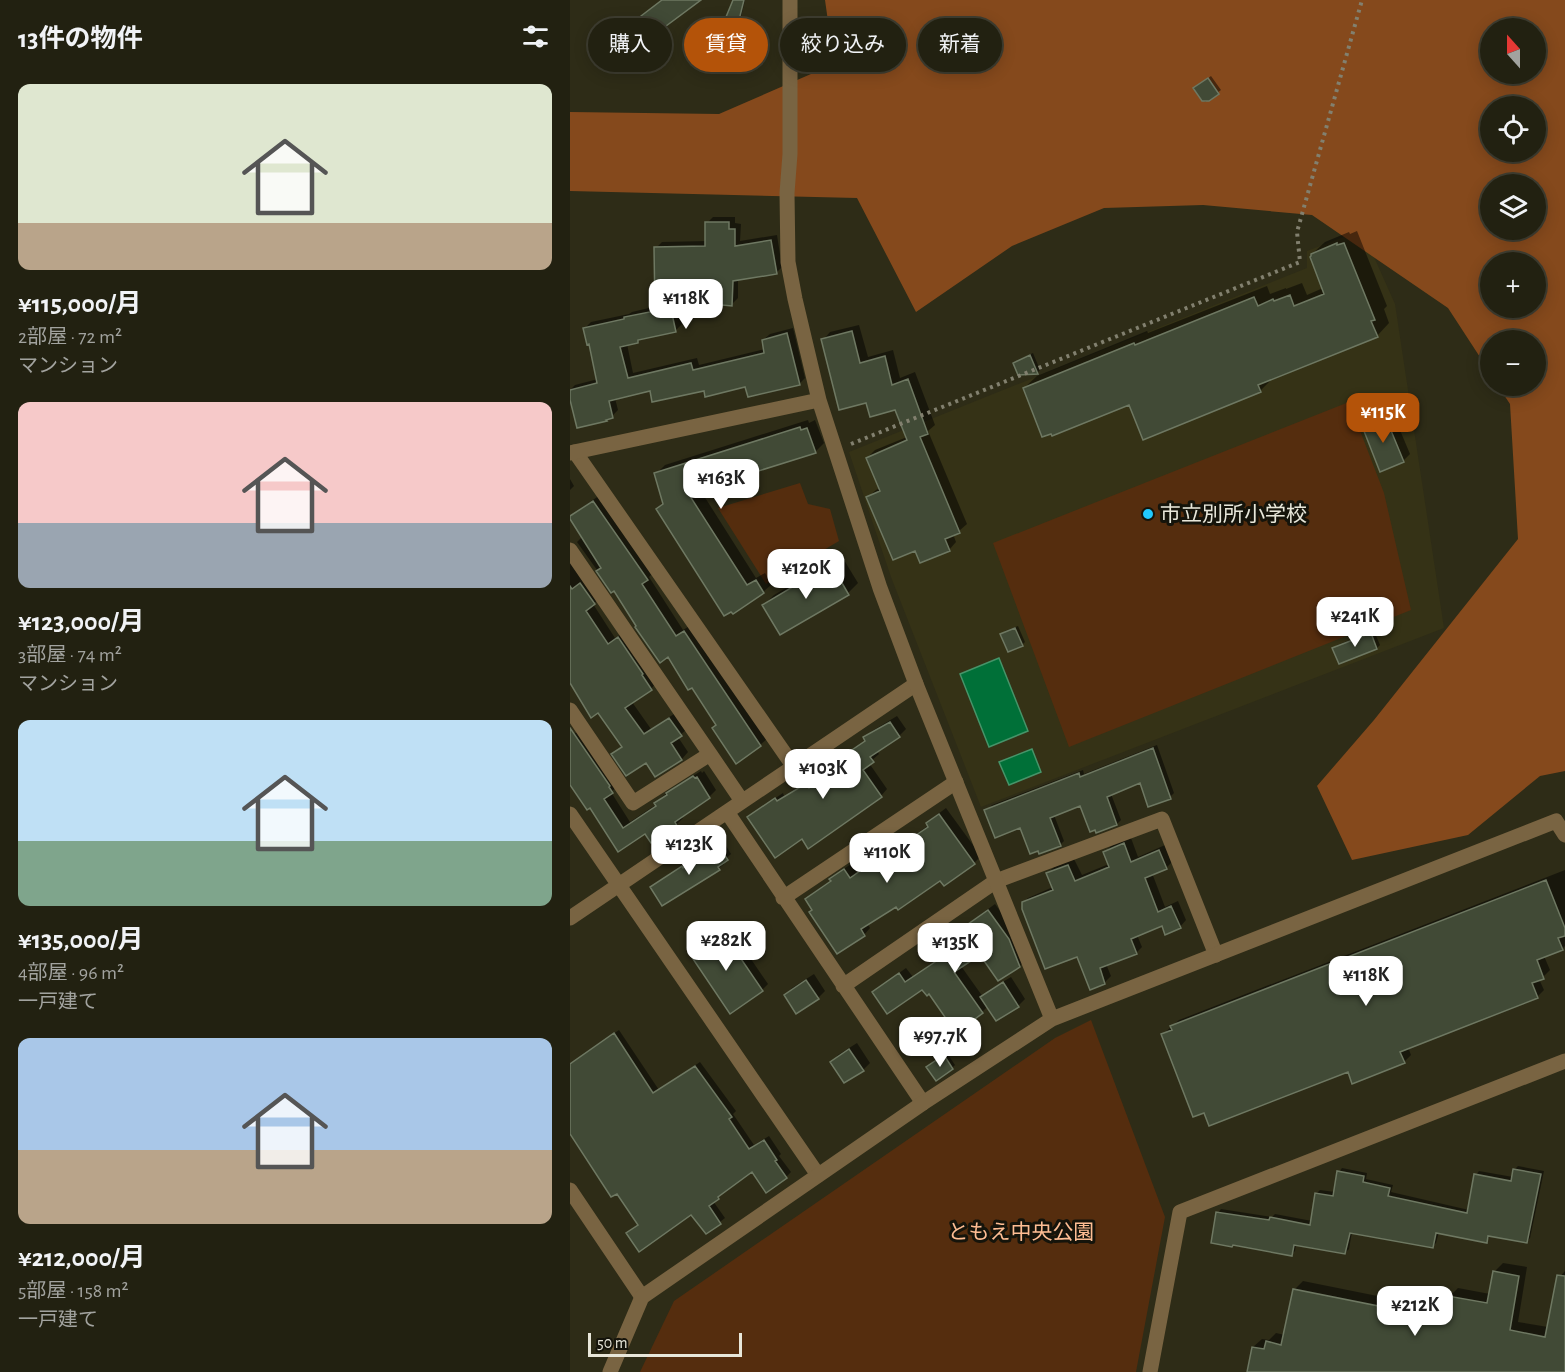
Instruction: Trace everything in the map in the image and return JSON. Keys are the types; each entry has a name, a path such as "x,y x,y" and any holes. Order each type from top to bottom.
{"street":[{"path":"790,0 788,262 819,400 880,588 916,684 1052,1019"},
{"path":"794,767 572,452 819,400"},
{"path":"570,550 742,801"},
{"path":"570,918 916,684"},
{"path":"570,710 633,803 710,754"},
{"path":"783,898 956,782"},
{"path":"727,812 923,1104"},
{"path":"570,814 818,1175"},
{"path":"843,986 996,881 1162,819 1216,955"},
{"path":"610,1372 642,1298 818,1175 1052,1019 1556,821 1565,835"},
{"path":"1150,1372 1180,1212 1565,1061"},
{"path":"570,1190 642,1298"}],"path":[{"path":"836,450 1300,262 1297,232 1362,0"}],"shaded area":[{"path":"825,0 1565,0 1565,771 1540,776 1468,835 1352,860 1317,786 1374,720 1518,539 1510,404 1505,396 1546,396 1546,330 1480,330 1480,357 1448,308 1312,215 1203,205 1104,208 1012,246 916,312 857,198 570,191 570,112 719,114 816,72 906,72 906,18 828,18"},
{"name":"市立別所小学校","path":"1362,230 1395,304 1444,628 981,807 891,577 849,452 1307,268 1307,251"},
{"path":"999,658 1028,731 989,747 960,674"},
{"path":"1032,749 1041,772 1009,785 999,762"}],"green space":[{"path":"1349,402 1384,493 1411,610 1069,747 993,543"},
{"path":"800,483 808,504 830,509 839,541 766,584 718,508"},
{"name":"ともえ中央公園","path":"1091,1020 1165,1217 1136,1372 640,1372 674,1301 1055,1038"}],"building":[{"path":"662,0 701,0 672,22 672,18 641,18"},
{"path":"733,0 744,0 740,18 726,18"},
{"path":"1208,78 1219,94 1209,101 1202,101 1193,88"},
{"path":"705,222 729,222 729,229 735,229 735,246 771,240 777,274 733,281 732,306 669,300 676,332 638,340 638,343 620,347 628,378 691,363 693,370 764,353 762,340 787,333 800,385 748,397 745,387 705,397 704,391 652,402 650,391 609,401 613,418 577,428 570,400 570,390 597,383 589,344 587,345 583,328 655,311 654,247 705,246"},
{"path":"1337,243 1337,245 1344,243 1375,320 1371,321 1378,337 1258,385 1261,392 1143,440 1129,405 1052,436 1051,434 1042,437 1023,388 1254,297 1258,306 1290,295 1294,306 1324,294 1310,257 1311,254"},
{"path":"852,331 860,363 885,356 892,385 908,379 928,434 920,437 960,533 945,539 950,551 920,563 915,551 893,560 866,497 880,491 866,458 907,440 895,410 870,417 866,403 839,410 821,339"},
{"path":"1030,355 1038,374 1018,375 1013,363"},
{"path":"1385,416 1404,462 1380,472 1362,426"},
{"path":"800,427 801,430 807,428 816,453 688,493 747,585 756,580 764,593 733,614 731,612 724,616 656,509 663,504 654,473"},
{"path":"593,501 648,580 642,584 676,636 684,631 761,746 736,764 712,728 716,725 692,688 688,690 668,657 660,663 614,591 611,593 596,571 601,568 570,519 570,516"},
{"path":"831,564 849,595 780,635 762,605"},
{"path":"580,583 595,604 586,611 608,644 618,637 652,690 625,708 644,734 669,718 682,736 671,743 682,760 655,777 646,763 626,776 611,754 622,747 598,713 591,718 570,683 570,586 572,589"},
{"path":"1015,628 1023,646 1008,652 1000,634"},
{"path":"1371,633 1377,649 1339,664 1332,648"},
{"path":"890,722 900,737 870,757 874,762 863,770 882,797 808,849 802,839 775,858 747,817 775,798 777,801 802,786 807,785 809,788 819,783 845,765 842,761 847,757 846,754 865,741 863,737"},
{"path":"570,728 610,786 613,793 604,799 623,828 656,806 654,803 667,795 666,793 693,776 697,777 710,798 675,822 677,826 651,843 645,834 618,852 590,808 587,810 570,785"},
{"path":"1153,748 1171,799 1148,807 1140,783 1107,797 1117,825 1096,833 1095,830 1090,832 1080,806 1050,818 1061,846 1039,854 1038,851 1030,854 1020,828 995,838 984,810 1079,773 1080,777"},
{"path":"939,814 975,864 944,886 940,881 898,910 896,907 861,929 865,936 837,954 809,912 812,910 805,899 844,869 850,878 891,849 892,851 928,827 926,823"},
{"path":"1124,843 1131,862 1159,850 1167,869 1145,878 1158,912 1171,906 1181,928 1165,935 1162,926 1131,939 1137,954 1100,968 1105,984 1090,990 1077,957 1045,969 1022,909 1022,902 1053,890 1046,873 1068,865 1075,881 1109,867 1103,852"},
{"path":"717,844 728,860 718,867 720,870 662,906 650,887 682,866 683,868"},
{"path":"1546,880 1565,928 1565,936 1558,938 1563,950 1537,960 1544,979 1532,983 1538,998 1400,1052 1405,1063 1352,1084 1348,1072 1209,1126 1204,1113 1193,1117 1161,1034 1172,1030 1170,1026"},
{"path":"988,910 1009,939 1020,967 998,981 980,955 954,972 983,1013 956,1033 929,994 927,996 922,990 887,1014 872,992 899,973 905,982 972,937 964,927"},
{"path":"723,929 763,991 730,1014 689,953"},
{"path":"806,980 819,999 796,1014 784,995"},
{"path":"1003,982 1019,1007 996,1021 980,997"},
{"path":"614,1033 653,1093 695,1066 732,1117 729,1119 749,1149 764,1140 787,1178 766,1193 752,1172 709,1206 721,1224 706,1234 691,1215 639,1252 626,1233 638,1225 617,1194 611,1197 570,1134 570,1064"},
{"path":"849,1049 864,1071 844,1083 830,1062"},
{"path":"944,1055 953,1069 936,1081 926,1067"},
{"path":"1513,1169 1541,1174 1527,1243 1488,1236 1487,1243 1436,1233 1433,1248 1350,1233 1345,1254 1294,1245 1292,1256 1211,1243 1216,1212 1269,1220 1270,1217 1310,1225 1315,1193 1333,1196 1337,1171 1364,1176 1363,1182 1390,1188 1388,1196 1467,1213 1474,1174 1511,1181"},
{"path":"1493,1271 1519,1276 1510,1330 1545,1337 1557,1275 1565,1276 1565,1372 1247,1372 1252,1347 1264,1349 1266,1341 1281,1345 1293,1289 1444,1319 1448,1296 1487,1303"}],"place":[{"name":"市立別所小学校","path":"1148,514"}]}
